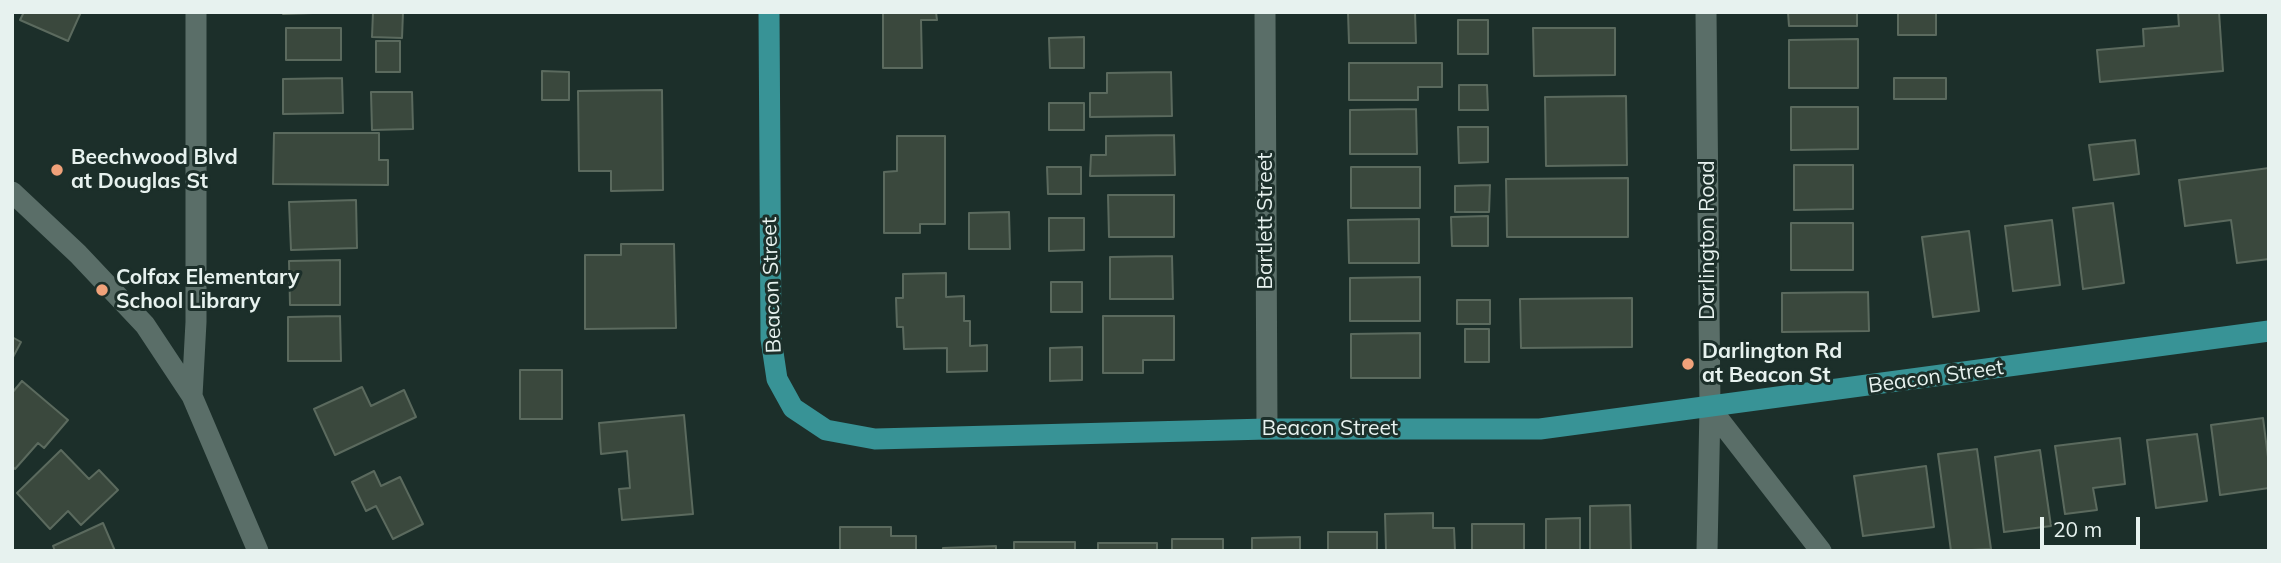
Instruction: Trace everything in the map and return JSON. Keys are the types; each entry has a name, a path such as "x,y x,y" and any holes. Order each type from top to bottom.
{"main road":[{"name":"Beacon Street","path":"769,12 771,339 777,379 793,408 826,430 875,439 1267,429 1540,429 2269,331"}],"street":[{"path":"192,396 196,322 196,12"},
{"name":"Bartlett Street","path":"1265,12 1267,429"},
{"name":"Darlington Road","path":"1706,12 1710,408 1707,551"},
{"path":"12,192 78,254 145,325 192,396 258,551"},
{"path":"1710,408 1821,551"}],"building":[{"path":"24,12 81,12 68,41 20,20"},
{"path":"283,12 342,12 283,14"},
{"path":"373,12 403,12 402,38 372,37"},
{"path":"883,12 936,12 937,20 921,20 922,68 883,68"},
{"path":"1348,12 1415,12 1416,43 1349,43"},
{"path":"1788,12 1857,12 1857,26 1789,26"},
{"path":"1898,12 1936,12 1936,35 1898,35"},
{"path":"2178,12 2219,12 2223,71 2100,82 2097,50 2144,46 2143,29 2179,26"},
{"path":"1458,20 1488,20 1488,54 1458,54"},
{"path":"286,28 341,28 341,60 286,60"},
{"path":"1533,28 1615,28 1615,75 1534,76"},
{"path":"1084,37 1084,68 1050,68 1049,38"},
{"path":"1858,39 1858,88 1789,88 1789,40"},
{"path":"376,41 400,41 400,72 376,72"},
{"path":"1349,63 1442,63 1442,87 1418,87 1418,100 1349,100"},
{"path":"542,71 569,72 569,100 542,100"},
{"path":"1171,72 1172,116 1090,117 1090,93 1107,93 1107,73"},
{"path":"342,78 343,113 283,114 283,79"},
{"path":"1894,78 1946,78 1946,99 1894,99"},
{"path":"1459,85 1487,85 1488,110 1459,110"},
{"path":"662,90 663,190 611,191 611,171 579,171 578,91"},
{"path":"371,92 412,92 413,129 372,130"},
{"path":"1626,96 1627,165 1546,166 1545,97"},
{"path":"1049,103 1084,103 1084,130 1049,130"},
{"path":"1791,107 1858,107 1858,149 1791,150"},
{"path":"1416,109 1417,154 1350,154 1350,110"},
{"path":"1458,127 1488,127 1488,162 1459,163"},
{"path":"274,133 379,133 379,160 388,160 388,185 273,184"},
{"path":"1174,135 1175,175 1090,176 1091,155 1106,155 1106,136"},
{"path":"897,136 945,136 945,224 920,224 920,233 884,233 884,172 897,171"},
{"path":"2135,140 2139,174 2094,180 2089,145"},
{"path":"1794,165 1853,165 1853,209 1794,210"},
{"path":"1047,167 1081,167 1081,194 1048,194"},
{"path":"1351,167 1420,167 1420,208 1351,208"},
{"path":"2269,168 2269,259 2237,263 2231,220 2185,226 2179,180"},
{"path":"1628,178 1628,237 1507,237 1506,179"},
{"path":"1490,185 1489,212 1455,212 1455,186"},
{"path":"1108,195 1174,195 1174,237 1109,237"},
{"path":"356,200 357,248 291,250 289,202"},
{"path":"2113,203 2124,283 2083,289 2073,208"},
{"path":"1009,212 1010,249 969,249 969,213"},
{"path":"1488,216 1488,246 1452,246 1451,217"},
{"path":"1049,218 1084,218 1084,250 1049,251"},
{"path":"1419,219 1419,263 1349,263 1348,220"},
{"path":"2052,220 2060,285 2013,291 2005,226"},
{"path":"1791,223 1853,223 1853,270 1791,270"},
{"path":"1969,231 1979,311 1933,317 1922,237"},
{"path":"621,244 674,244 676,328 585,329 585,255 621,255"},
{"path":"1172,256 1173,299 1110,299 1110,257"},
{"path":"340,260 340,305 290,305 289,261"},
{"path":"946,273 946,297 964,296 964,321 970,321 970,346 987,345 987,371 947,372 947,348 904,349 903,327 897,327 896,298 903,298 903,274"},
{"path":"1420,277 1420,321 1350,321 1350,278"},
{"path":"1051,282 1082,282 1082,312 1051,312"},
{"path":"1868,292 1869,331 1782,332 1782,293"},
{"path":"1632,298 1632,347 1521,348 1520,299"},
{"path":"1457,300 1490,300 1490,324 1457,324"},
{"path":"340,316 341,361 288,361 288,317"},
{"path":"1103,316 1174,316 1174,360 1143,360 1143,373 1103,373"},
{"path":"1465,329 1489,329 1489,362 1465,362"},
{"path":"1420,333 1420,378 1351,378 1351,334"},
{"path":"12,337 21,342 12,359"},
{"path":"1082,347 1082,380 1050,381 1050,348"},
{"path":"520,370 562,370 562,419 520,419"},
{"path":"22,381 68,420 44,448 38,443 15,469 12,466 12,393"},
{"path":"362,387 371,406 404,390 416,417 335,455 314,409"},
{"path":"684,415 693,514 622,520 619,489 630,488 627,451 601,454 599,423"},
{"path":"2263,418 2269,488 2220,495 2211,425"},
{"path":"2197,434 2207,501 2156,508 2147,440"},
{"path":"2120,438 2125,484 2093,488 2097,510 2065,514 2055,446"},
{"path":"1977,449 1991,549 1951,551 1938,454"},
{"path":"61,450 89,479 99,470 118,490 81,525 68,511 50,529 17,493"},
{"path":"2040,450 2051,526 2004,532 1995,457"},
{"path":"1926,466 1934,527 1863,536 1854,476"},
{"path":"374,471 381,486 400,477 423,524 393,539 376,506 366,511 352,482"},
{"path":"1630,505 1631,551 1590,551 1590,506"},
{"path":"1433,513 1433,528 1454,528 1455,551 1386,550 1385,514"},
{"path":"1580,518 1580,551 1546,551 1546,519"},
{"path":"103,523 115,551 55,551 53,546"},
{"path":"1472,524 1524,524 1524,551 1472,551"},
{"path":"840,527 891,527 891,536 916,536 916,551 840,551"},
{"path":"1328,532 1377,532 1377,551 1328,551"},
{"path":"1300,537 1300,551 1252,551 1252,538"},
{"path":"1172,539 1223,539 1223,551 1172,551"},
{"path":"1014,542 1075,542 1075,551 1014,551"},
{"path":"1098,543 1157,543 1157,551 1098,551"},
{"path":"996,546 996,551 943,551 943,548"}],"place":[{"name":"Beechwood Blvd at Douglas St","path":"57,170"},
{"name":"Colfax Elementary School Library","path":"102,290"},
{"name":"Darlington Rd at Beacon St","path":"1688,364"}]}
